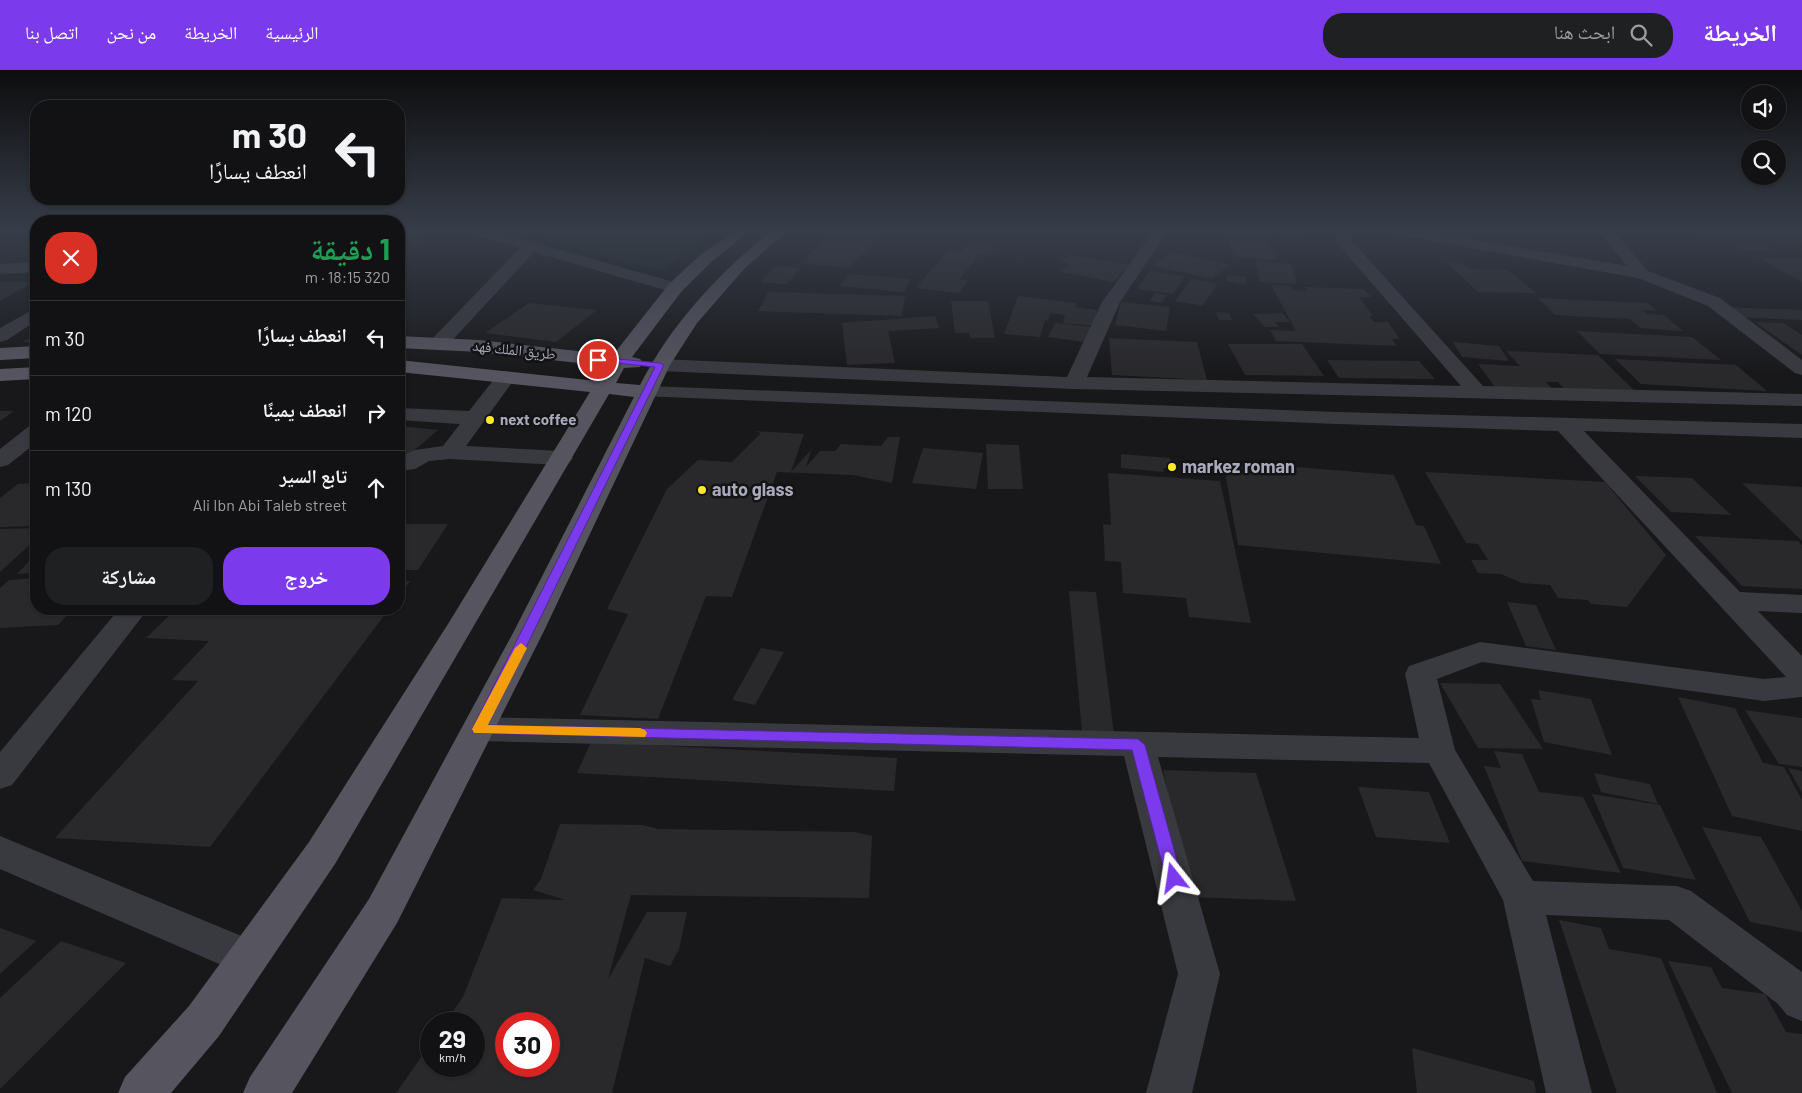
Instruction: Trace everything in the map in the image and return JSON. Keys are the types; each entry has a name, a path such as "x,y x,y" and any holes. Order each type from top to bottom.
{"main road":[{"path":"141,1093 204,1021 247,957 322,854 610,375 676,288 685,279"},
{"path":"266,1093 383,911 479,729 653,378 690,320 727,279"},
{"name":"طريق الملك فهد","path":"405,342 439,343 610,375 653,378"},
{"path":"0,354 30,352"},
{"path":"405,367 506,377 610,375 653,378"},
{"path":"0,375 30,373"}],"street":[{"path":"439,343 500,279"},
{"path":"644,279 676,288"},
{"path":"1074,383 1111,302 1127,279"},
{"path":"1376,279 1477,392"},
{"path":"1654,279 1714,302 1802,369"},
{"path":"0,336 30,317"},
{"path":"450,452 506,377"},
{"path":"653,378 1074,383 1802,400"},
{"path":"653,378 1565,425 1802,431"},
{"path":"405,414 475,418"},
{"path":"1565,425 1802,675"},
{"path":"0,460 30,437"},
{"path":"405,464 423,455 450,452 561,458"},
{"path":"1733,601 1802,604"},
{"path":"0,776 129,615"},
{"path":"1569,1093 1522,897 1439,750 1420,674 1480,652 1764,690 1802,686"},
{"path":"479,729 1138,745 1439,750"},
{"path":"1138,745 1199,974 1169,1093"},
{"path":"0,852 247,957"},
{"path":"1522,897 1677,903 1793,990 1802,1001"}],"building":[{"path":"764,279 792,279 787,284 761,282"},
{"path":"845,279 911,279 904,292 839,286"},
{"path":"924,279 968,280 959,293 916,288"},
{"path":"1096,279 1117,279 1114,282"},
{"path":"1144,279 1183,279 1173,294 1137,289"},
{"path":"1191,279 1218,284 1202,306 1175,301"},
{"path":"1226,279 1246,279 1245,284 1226,281"},
{"path":"1259,279 1295,279 1297,284 1260,282"},
{"path":"1464,279 1519,279 1536,293 1478,292"},
{"path":"0,282 30,282 30,284 0,301"},
{"path":"1271,285 1290,286 1293,290 1308,291 1305,287 1364,289 1371,297 1359,297 1373,316 1369,316 1374,322 1388,322 1400,339 1392,339 1397,346 1276,341 1270,330 1296,331"},
{"path":"768,292 905,296 902,316 758,311"},
{"path":"1155,293 1167,295 1162,303 1150,301"},
{"path":"1018,296 1076,303 1075,307 1097,310 1094,326 1063,323 1065,315 1050,313 1048,321 1045,320 1040,337 1004,334"},
{"path":"1538,298 1648,303 1657,311 1642,310 1647,314 1664,315 1683,331 1640,328 1630,319 1555,315"},
{"path":"951,301 988,301 995,338 970,338 969,333 955,333"},
{"path":"1121,302 1170,307 1166,331 1115,325"},
{"path":"529,303 597,310 556,342 485,333"},
{"path":"1724,307 1802,310 1802,320 1738,317"},
{"path":"1216,312 1229,313 1232,320 1219,320"},
{"path":"1282,313 1290,322 1275,322 1279,327 1265,327 1253,314"},
{"path":"935,316 939,328 888,331 895,363 847,365 842,323"},
{"path":"1755,322 1783,323 1802,335 1802,355"},
{"path":"1055,323 1091,327 1085,342 1048,337"},
{"path":"1577,331 1692,337 1721,360 1600,354"},
{"path":"1109,338 1197,342 1207,380 1112,375"},
{"path":"1453,342 1499,346 1509,361 1462,357"},
{"path":"1228,344 1302,344 1324,376 1245,375"},
{"path":"1506,351 1598,355 1637,393 1565,390 1558,382 1546,382 1553,390 1495,387 1478,364 1520,366"},
{"path":"1615,359 1736,365 1767,391 1641,384"},
{"path":"1327,360 1419,361 1435,379 1339,378"},
{"path":"0,411 14,411 0,421"},
{"path":"405,427 438,430 405,458"},
{"path":"753,431 804,434 791,472 811,450 806,467 820,451 835,451 841,444 881,446 888,437 900,437 892,483 853,475 777,472 732,597 706,596 658,719 580,715 628,614 607,609 667,489 698,460 732,462 761,433"},
{"path":"986,444 1019,445 1023,489 988,489"},
{"path":"923,448 983,453 976,489 912,483"},
{"path":"1121,454 1170,458 1171,468 1163,468 1164,472 1121,468"},
{"path":"1223,461 1394,475 1416,525 1424,526 1441,564 1238,545"},
{"path":"1425,472 1605,482 1666,555 1627,607 1591,604 1588,600 1558,598 1550,585 1522,583 1501,574 1478,573 1471,560 1488,560 1478,544 1466,543"},
{"path":"1108,473 1220,481 1251,623 1189,617 1186,598 1123,593 1121,562 1105,561 1103,524 1111,525"},
{"path":"1635,476 1692,478 1731,515 1671,512"},
{"path":"30,483 30,526 0,527 0,498 18,484"},
{"path":"1742,483 1802,487 1802,541"},
{"path":"405,524 448,524 418,570 405,570"},
{"path":"30,528 30,544 0,572 0,529"},
{"path":"1695,536 1798,541 1802,545 1802,589 1742,586"},
{"path":"30,560 30,573 17,574"},
{"path":"30,578 30,615 67,615 58,625 0,628 0,588 9,580"},
{"path":"405,581 410,581 405,588"},
{"path":"1069,591 1096,592 1114,734 1082,732"},
{"path":"1507,602 1536,605 1556,650 1526,646"},
{"path":"170,615 384,615 210,847 55,838 198,681 172,680 209,641 146,638"},
{"path":"761,648 784,652 755,705 732,700"},
{"path":"1440,683 1500,684 1543,749 1478,748"},
{"path":"1538,690 1591,699 1612,755 1544,742 1531,699 1541,700"},
{"path":"1678,697 1735,708 1763,763 1784,767 1802,800 1802,831 1732,816"},
{"path":"1745,710 1802,718 1802,767 1779,764"},
{"path":"591,742 897,758 894,791 577,773"},
{"path":"1494,751 1522,754 1539,792 1583,797 1621,873 1522,861 1484,766 1501,768"},
{"path":"1788,768 1802,771 1802,793"},
{"path":"1163,770 1256,773 1296,901 1190,897"},
{"path":"1594,773 1650,784 1658,804 1601,792"},
{"path":"1358,787 1429,792 1450,843 1376,837"},
{"path":"1592,794 1660,805 1696,880 1623,868"},
{"path":"560,824 643,825 658,829 855,832 872,836 869,898 631,895 608,979 647,912 687,912 679,949 670,966 645,958 612,1093 396,1093 420,1059 420,1077 485,1077 485,1012 452,1012 463,997 502,898 565,900 533,890 541,879"},
{"path":"1702,827 1761,837 1802,911 1802,932 1750,922"},
{"path":"1559,920 1601,928 1609,949 1661,958 1717,1093 1617,1093"},
{"path":"0,928 36,941 0,974"},
{"path":"61,941 126,963 0,1089 0,998"},
{"path":"1668,961 1711,967 1722,988 1765,994 1786,1032 1802,1034 1802,1093 1732,1093"},
{"path":"1412,1048 1534,1081 1536,1093 1417,1093"}],"slow traffic":[{"path":"521,648 479,729 640,733"}],"place":[{"name":"next coffee","path":"490,420"},
{"name":"markez roman","path":"1172,467"},
{"name":"auto glass","path":"702,490"}],"route":[{"path":"598,360 660,365 479,729 1138,745 1174,878"}]}
